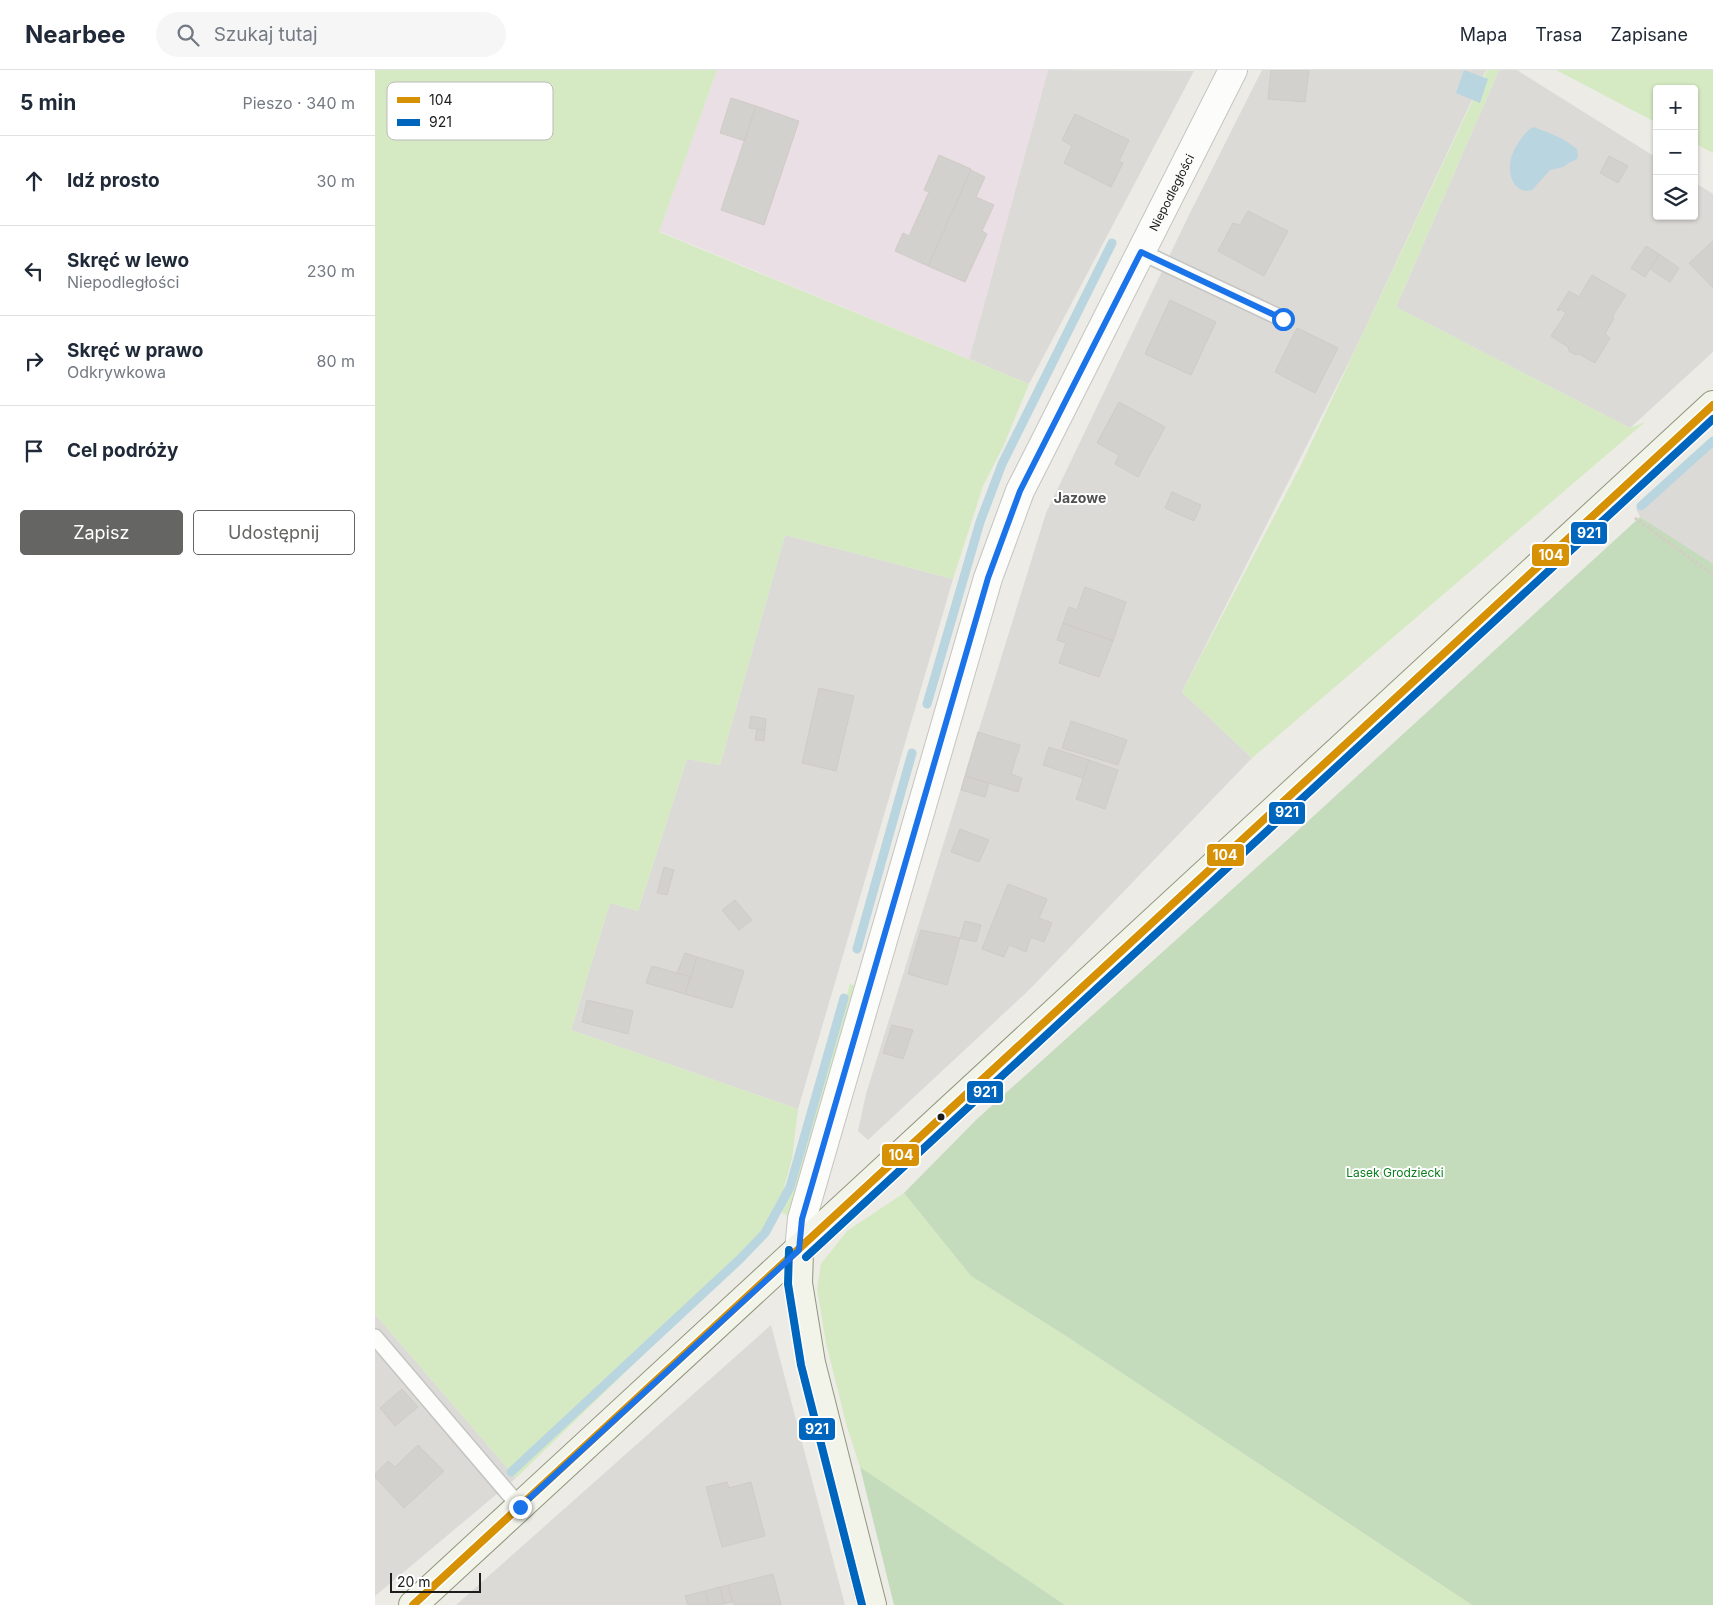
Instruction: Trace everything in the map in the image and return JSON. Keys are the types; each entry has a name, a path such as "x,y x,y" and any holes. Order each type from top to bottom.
{"street":[{"name":"Niepodległości","path":"799,1250 802,1219 988,578 1020,491 1233,70"},
{"path":"413,1605 1713,405"},
{"path":"799,1250 798,1282 811,1363 872,1605"}],"lane":[{"path":"1141,252 1283,319"},
{"path":"375,1337 520,1507"}],"path":[{"path":"1613,497 1628,513 1713,575"}],"shaded area":[{"path":"717,70 1048,70 969,359 659,231"},
{"path":"1048,70 1194,71 1029,384 969,359"},
{"path":"1262,70 1486,70 1355,350 1182,692 1252,758 1029,990 868,1140 858,1131 866,1094 1046,513 1188,217"},
{"path":"1499,70 1517,70 1653,155 1653,220 1698,220 1698,185 1713,194 1713,352 1630,428 1396,307"},
{"path":"1713,440 1713,566 1640,517 1636,508"},
{"path":"785,535 953,579 798,1109 571,1030 610,903 638,911 687,759 720,765"},
{"path":"375,1314 516,1478 375,1596"},
{"path":"771,1325 845,1605 456,1605"}],"green space":[{"path":"375,70 717,70 659,232 1029,384 1003,447 983,486 953,579 785,535 720,765 687,759 638,911 610,903 571,1030 798,1109 792,1159 772,1230 516,1478 375,1314"},
{"path":"1487,70 1499,70 1396,307 1630,428 1645,422 1252,758 1182,692 1300,467"},
{"path":"1556,70 1713,70 1713,153 1698,145 1698,85 1653,85 1653,121"},
{"name":"Lasek Grodziecki","path":"1640,517 1713,564 1713,1605 1472,1605 1066,1336 971,1276 904,1193 977,1119 1306,823"},
{"path":"850,984 858,986 789,1216 782,1213"},
{"path":"904,1193 971,1276 1066,1336 1472,1605 1065,1605 860,1467 847,1427 826,1343 817,1289 821,1264 847,1231"},
{"path":"860,1467 1065,1605 894,1605"}],"water":[{"path":"1464,70 1488,79 1480,103 1456,93"},
{"path":"1533,127 1567,142 1577,149 1578,157 1563,167 1550,170 1532,190 1526,191 1516,186 1513,182 1510,165 1516,146"}],"building":[{"path":"1271,70 1309,70 1305,102 1268,99"},
{"path":"731,98 756,106 745,141 720,133"},
{"path":"756,106 799,121 764,225 721,210"},
{"path":"1075,114 1129,140 1119,161 1123,163 1111,187 1064,163 1072,146 1062,140"},
{"path":"939,155 971,169 928,266 895,251 903,233 909,236 929,192 924,190"},
{"path":"1609,156 1628,166 1618,183 1600,173"},
{"path":"971,170 985,177 976,197 994,205 982,231 987,234 965,282 928,266"},
{"path":"1248,211 1288,231 1264,276 1218,251 1233,223 1240,225"},
{"path":"1713,241 1713,288 1689,263"},
{"path":"1646,246 1659,254 1645,277 1631,268"},
{"path":"1659,254 1679,268 1670,282 1650,269"},
{"path":"1592,275 1626,295 1612,317 1614,318 1605,334 1610,338 1595,363 1569,351 1568,347 1551,336 1566,313 1560,309 1559,311 1557,310 1569,291 1579,297"},
{"path":"1170,300 1216,322 1191,375 1145,354"},
{"path":"1297,328 1338,348 1315,393 1275,372"},
{"path":"1119,402 1165,427 1138,477 1115,464 1119,455 1097,443"},
{"path":"1172,492 1201,505 1194,521 1165,508"},
{"path":"1085,587 1126,602 1113,641 1063,623 1069,607 1077,610"},
{"path":"1063,623 1113,641 1099,677 1059,663 1066,643 1057,640"},
{"path":"819,688 854,696 836,771 802,763"},
{"path":"751,716 766,719 765,730 749,728"},
{"path":"1071,721 1127,740 1118,765 1062,748"},
{"path":"757,729 765,730 764,741 755,740"},
{"path":"978,732 1020,745 1011,774 1022,778 1018,792 965,776"},
{"path":"1049,747 1089,760 1083,778 1043,765"},
{"path":"1089,760 1118,770 1105,809 1076,799"},
{"path":"965,776 989,783 985,797 961,790"},
{"path":"960,829 989,840 979,862 951,852"},
{"path":"664,867 674,870 667,895 657,893"},
{"path":"1008,884 1047,899 1039,918 1052,923 1044,942 1031,937 1026,952 1009,945 1004,957 982,949"},
{"path":"735,900 752,920 739,930 722,910"},
{"path":"965,921 981,925 976,942 960,938"},
{"path":"921,930 960,938 947,985 908,974"},
{"path":"685,953 697,957 691,977 677,973"},
{"path":"697,957 744,971 732,1008 685,994"},
{"path":"652,966 691,977 685,994 646,983"},
{"path":"587,1000 633,1011 628,1034 582,1022"},
{"path":"892,1025 913,1030 903,1059 883,1053"},
{"path":"402,1389 418,1407 395,1426 380,1408"},
{"path":"418,1445 444,1471 404,1508 375,1477 375,1474 388,1461 395,1467"},
{"path":"727,1482 729,1488 751,1482 765,1536 722,1547 706,1487"},
{"path":"773,1574 781,1605 734,1605 728,1585"},
{"path":"728,1585 732,1602 724,1604 720,1587"},
{"path":"720,1587 724,1604 709,1605 705,1591"},
{"path":"705,1591 709,1605 688,1605 685,1596"}],"waterway":[{"path":"927,704 980,522 1002,464 1112,243"},
{"path":"1641,506 1713,441"},
{"path":"857,949 912,753"},
{"path":"511,1472 740,1259 765,1233 790,1187 844,998"}],"transit line":[{"name":"104","path":"413,1605 1713,405"},
{"name":"921","path":"806,1257 1713,419"},
{"name":"921","path":"789,1250 788,1284 801,1365 862,1605"}],"district":[{"name":"Jazowe","path":"1080,497"}],"route":[{"path":"520,1507 799,1250 802,1219 988,578 1020,491 1141,252 1283,319"}]}
